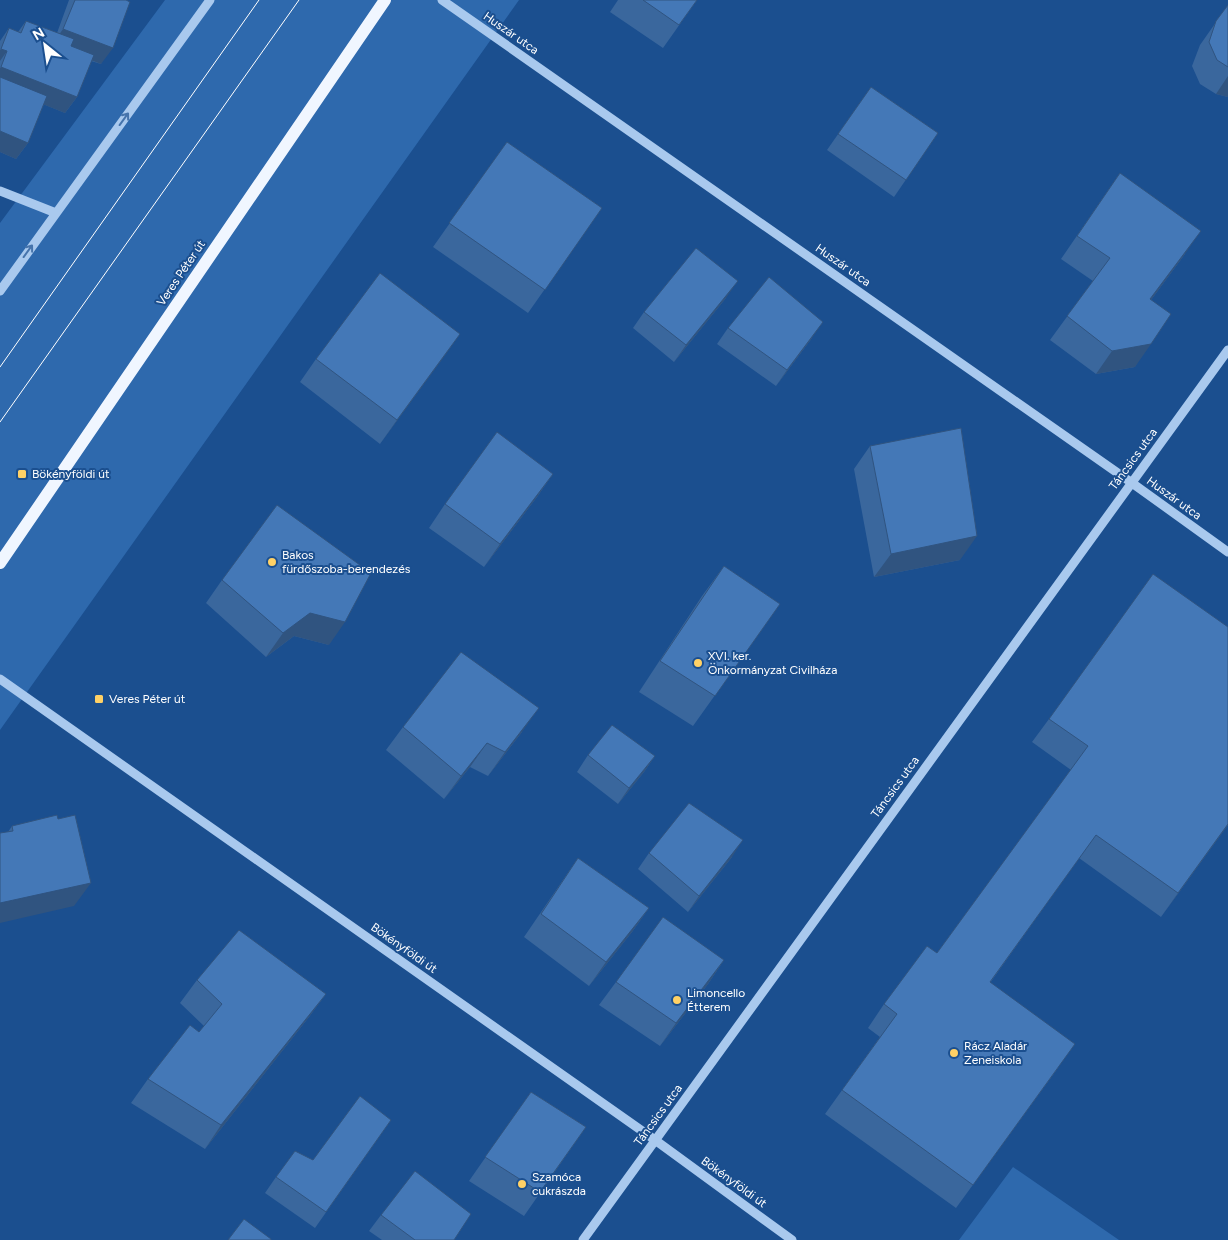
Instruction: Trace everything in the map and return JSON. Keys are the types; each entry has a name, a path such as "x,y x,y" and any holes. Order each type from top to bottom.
{"main road":[{"name":"Veres Péter út","path":"0,562 385,0"}],"street":[{"path":"0,291 210,0"},
{"name":"Huszár utca","path":"442,0 1132,482 1228,552"},
{"path":"0,191 56,213"},
{"name":"Táncsics utca","path":"583,1240 1228,350"},
{"name":"Bökényföldi út","path":"0,679 655,1140 792,1240"}],"shaded area":[{"path":"165,0 519,0 0,730 0,223"},
{"path":"1013,1167 1119,1240 959,1240"}],"building":[{"path":"75,0 126,0 130,2 113,48 63,29"},
{"path":"643,0 697,0 679,25"},
{"path":"1228,5 1228,67 1217,60 1209,42 1216,21"},
{"path":"26,21 74,39 71,46 94,55 77,97 1,67 7,51 1,49 9,28 21,33"},
{"path":"0,77 47,96 28,143 0,131"},
{"path":"871,87 938,133 906,180 838,134"},
{"path":"507,142 602,208 545,290 449,223"},
{"path":"1120,173 1201,231 1150,299 1171,314 1151,344 1112,351 1067,316 1110,258 1077,236"},
{"path":"696,248 738,281 686,345 644,312"},
{"path":"380,273 460,334 397,420 316,359"},
{"path":"769,277 823,322 787,370 728,328"},
{"path":"961,428 977,536 891,554 870,446"},
{"path":"497,432 553,474 500,544 445,504"},
{"name":"Bakos fürdőszoba-berendezés","path":"277,505 371,573 345,622 310,613 283,633 222,580"},
{"name":"XVI. ker. Önkormányzat Civilháza","path":"724,566 780,604 715,696 660,661"},
{"path":"1153,574 1228,627 1228,824 1178,893 1096,835 990,982 1075,1044 973,1185 842,1090 897,1014 884,1004 927,946 937,953 1088,746 1049,719"},
{"path":"461,652 539,708 505,752 487,743 461,776 403,727"},
{"path":"612,725 655,756 629,788 588,755"},
{"path":"689,803 743,840 699,896 649,853"},
{"path":"57,815 58,819 75,815 91,883 0,903 0,833 13,831 12,826"},
{"path":"578,858 649,908 606,962 541,914"},
{"path":"663,917 724,960 676,1023 616,982"},
{"path":"239,930 326,994 221,1125 148,1079 190,1025 199,1032 222,1004 197,980"},
{"path":"531,1092 586,1127 540,1192 485,1157"},
{"path":"360,1096 391,1120 326,1212 276,1177 295,1151 313,1160"},
{"path":"415,1171 471,1214 454,1240 415,1240 381,1215"},
{"path":"244,1219 271,1239 271,1240 228,1240"}],"tram line":[{"path":"0,367 259,0"},
{"path":"0,422 299,0"}],"place":[{"name":"Bökényföldi út","path":"22,474"},
{"name":"Bakos fürdőszoba-berendezés","path":"272,562"},
{"name":"XVI. ker. Önkormányzat Civilháza","path":"698,663"},
{"name":"Veres Péter út","path":"99,699"},
{"name":"Limoncello Étterem","path":"677,1000"},
{"name":"Rácz Aladár Zeneiskola","path":"954,1053"},
{"name":"Szamóca cukrászda","path":"522,1184"}]}
